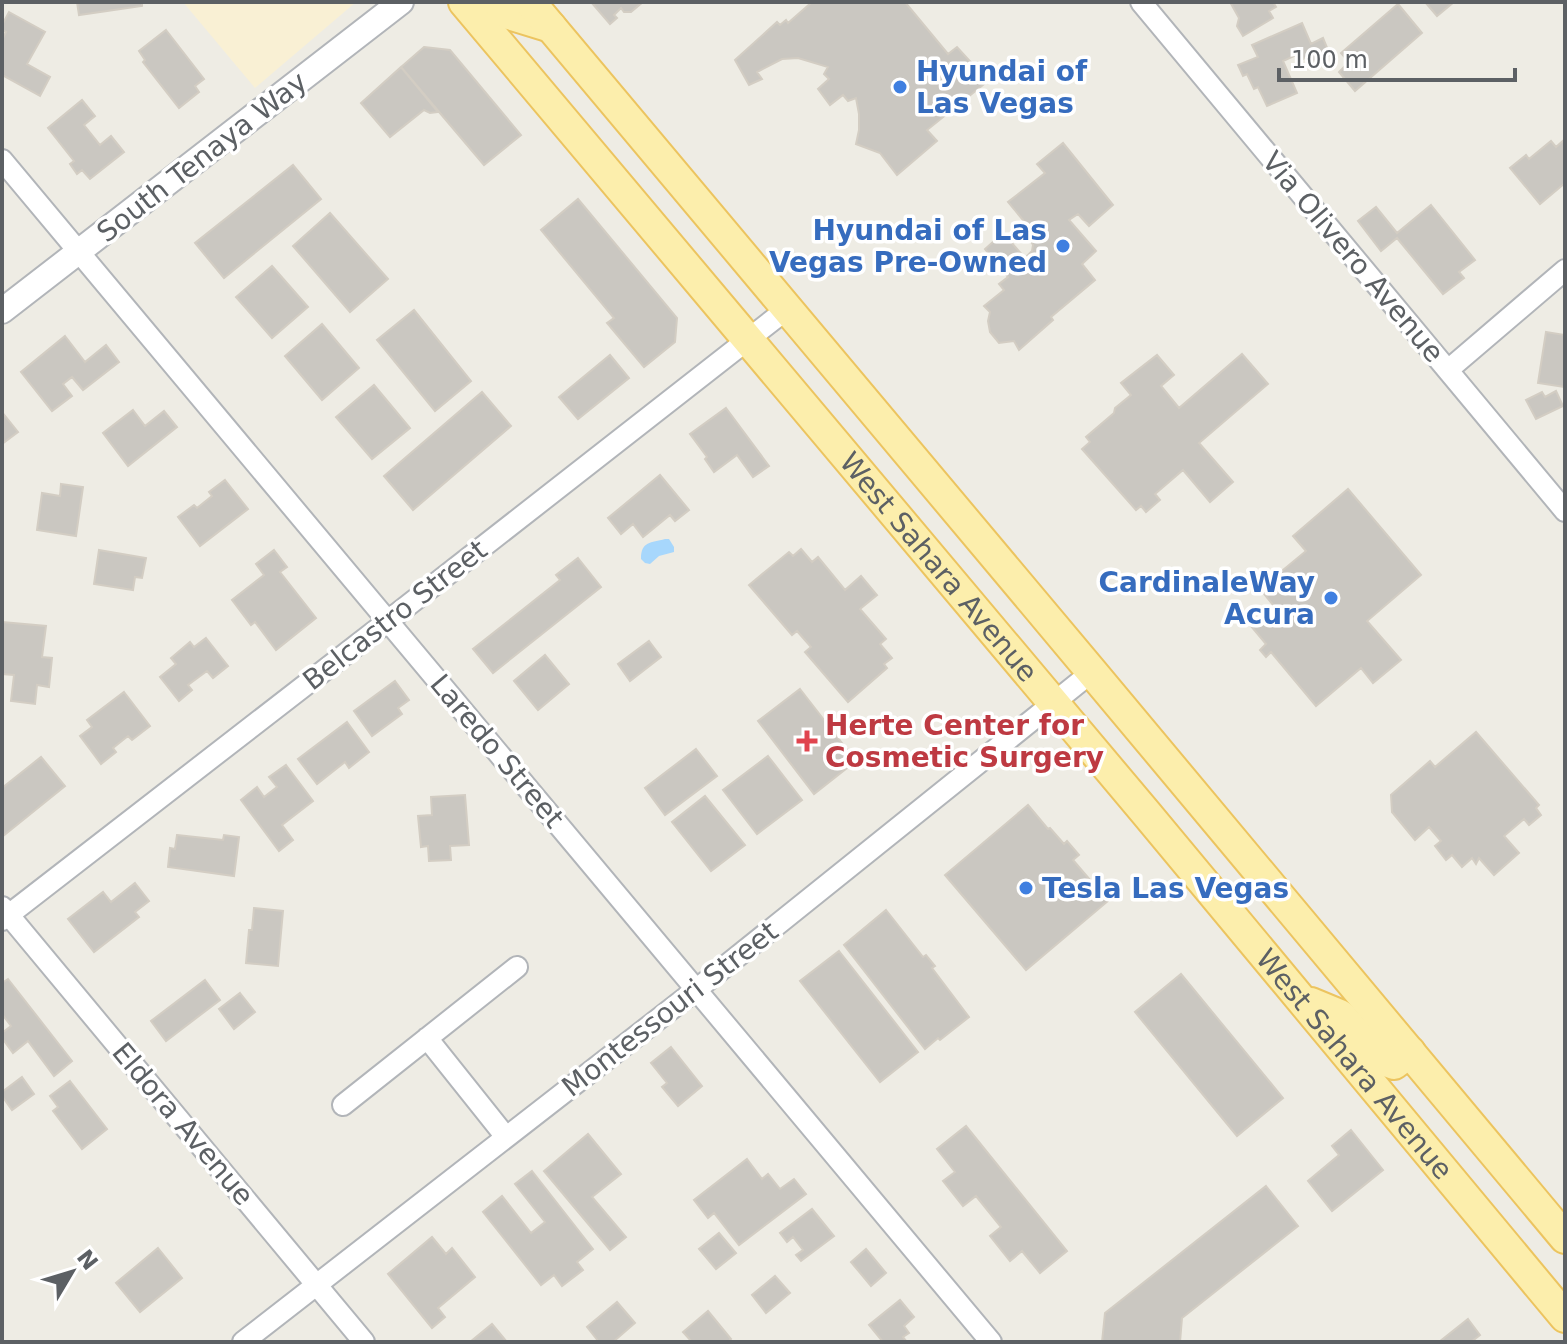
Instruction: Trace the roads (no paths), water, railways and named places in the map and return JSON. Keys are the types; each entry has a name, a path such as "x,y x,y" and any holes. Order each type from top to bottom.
{"main road":[{"name":"West Sahara Avenue","path":"464,2 1565,1317"},
{"path":"498,2 509,14 551,27"},
{"name":"West Sahara Avenue","path":"530,2 1565,1238"},
{"path":"1299,998 1340,1015 1378,1058 1394,1064 1410,1052"}],"street":[{"name":"South Tenaya Way","path":"2,311 401,2"},
{"name":"Via Olivero Avenue","path":"1141,2 1565,511"},
{"name":"Laredo Street","path":"2,160 991,1342"},
{"path":"1448,370 1565,270"},
{"name":"Belcastro Street","path":"4,914 388,621 787,309"},
{"name":"Montessouri Street","path":"243,1342 697,989 1092,672"},
{"name":"Eldora Avenue","path":"4,914 364,1342"},
{"path":"343,1105 517,967"},
{"path":"427,1038 506,1137"}],"water":[{"path":"669,539 674,552 659,556 650,564 641,559 645,546"}],"place":[{"name":"Hyundai of Las Vegas","path":"900,87"},
{"name":"Hyundai of Las Vegas Pre-Owned","path":"1063,246"},
{"name":"CardinaleWay Acura","path":"1331,598"},
{"name":"Herte Center for Cosmetic Surgery","path":"807,741"},
{"name":"Tesla Las Vegas","path":"1026,888"}]}
